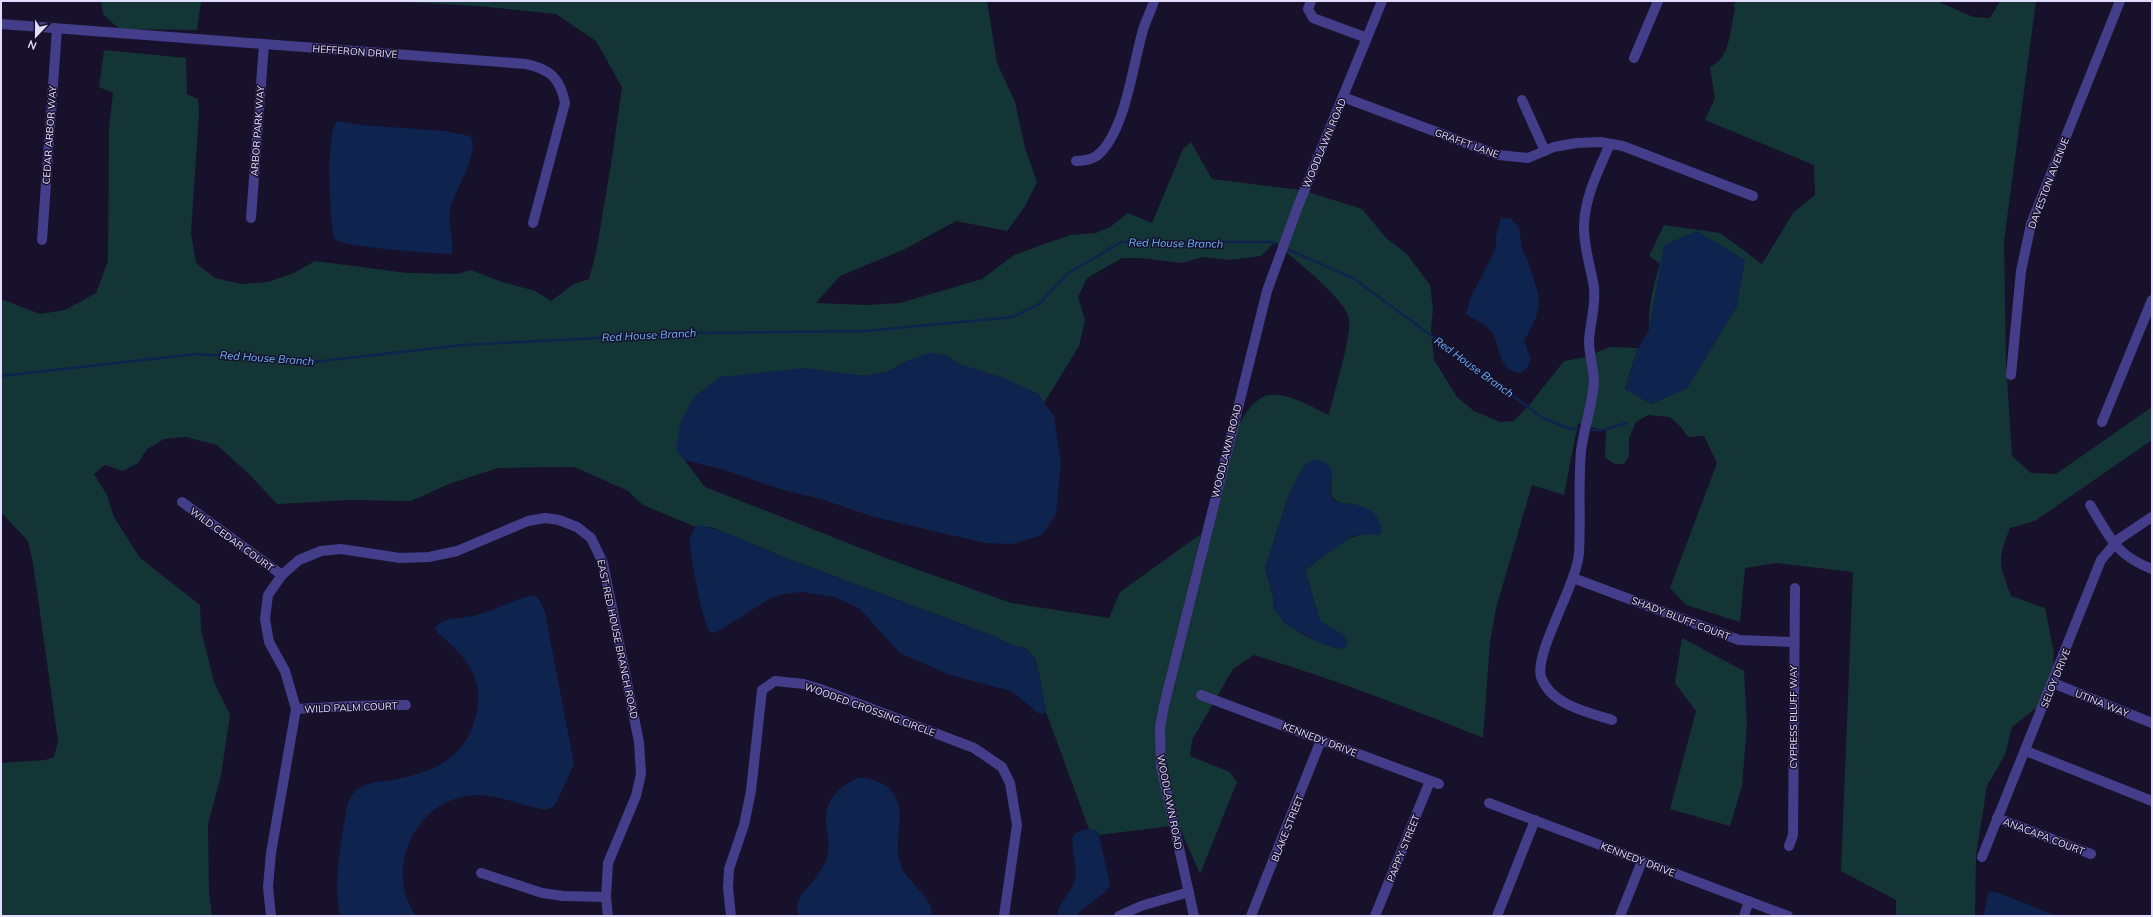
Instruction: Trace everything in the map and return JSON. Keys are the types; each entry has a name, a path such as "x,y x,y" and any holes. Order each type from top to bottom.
{"street":[{"path":"1076,161 1088,160 1096,156 1108,144 1114,134 1129,87 1143,28 1154,1"},
{"path":"1311,1 1308,9 1314,18 1367,38"},
{"path":"1634,58 1658,1"},
{"name":"DAVESTON AVENUE","path":"2011,374 2021,271 2031,224 2120,1"},
{"name":"WOODLAWN ROAD","path":"1194,916 1161,766 1160,727 1164,706 1267,291 1298,206 1367,38 1379,2"},
{"name":"HEFFERON DRIVE","path":"1,24 526,64 541,67 555,77 562,89 564,103 533,223"},
{"name":"CEDAR ARBOR WAY","path":"42,240 57,29"},
{"name":"ARBOR PARK WAY","path":"251,218 264,44"},
{"name":"GRAFFT LANE","path":"1343,97 1498,155 1528,158 1545,151 1576,143 1623,146 1753,196"},
{"path":"1522,100 1545,151"},
{"path":"1610,144 1589,198 1584,225 1589,270 1594,287 1593,317 1589,342 1594,383 1581,450 1578,491 1579,556 1573,578 1546,647 1540,668 1542,678 1548,690 1559,700 1612,720"},
{"path":"2102,422 2152,300"},
{"name":"WILD CEDAR COURT","path":"182,502 282,575"},
{"path":"2090,505 2115,543 2129,559 2152,570"},
{"name":"SELOY DRIVE","path":"1982,857 2053,684 2101,560 2115,543 2152,517"},
{"name":"EAST RED HOUSE BRANCH ROAD","path":"271,916 268,887 270,853 296,709 285,671 269,642 265,619 268,596 282,575 299,560 321,551 341,549 400,558 429,557 457,551 528,521 545,518 559,520 577,527 591,538 603,563 639,742 641,774 636,796 608,863 606,897 608,916"},
{"name":"SHADY BLUFF COURT","path":"1573,578 1739,640 1793,642"},
{"name":"CYPRESS BLUFF WAY","path":"1789,846 1793,835 1793,642 1795,588"},
{"name":"WOODED CROSSING CIRCLE","path":"731,916 728,888 729,869 744,825 751,791 762,690 775,682 804,684 828,692 974,748 1002,767 1010,783 1017,826 1004,916"},
{"name":"UTINA WAY","path":"2053,684 2152,723"},
{"name":"KENNEDY DRIVE","path":"1201,695 1434,782"},
{"name":"WILD PALM COURT","path":"296,709 406,705"},
{"name":"BLAKE STREET","path":"1251,916 1321,740"},
{"path":"2026,750 2152,801"},
{"name":"PAPPY STREET","path":"1376,916 1434,782"},
{"name":"KENNEDY DRIVE","path":"1488,803 1788,916"},
{"name":"ANACAPA COURT","path":"1997,818 2091,854"},
{"path":"1497,916 1535,820"},
{"path":"1620,916 1642,861"},
{"path":"481,873 542,893 564,896 606,897"},
{"path":"1119,916 1141,906 1189,892"},
{"path":"1744,916 1749,901"}],"green space":[{"path":"101,1 201,1 197,30 119,29 103,14"},
{"path":"388,1 987,1 997,63 1015,102 1025,148 1037,182 1024,208 1007,231 956,221 905,249 840,276 816,303 866,305 900,303 982,279 1014,255 1070,235 1096,233 1110,227 1128,213 1152,223 1183,149 1191,142 1212,179 1300,190 1279,245 1275,242 1261,256 1229,260 1203,257 1182,263 1141,258 1122,258 1087,278 1078,297 1085,320 1079,346 1044,403 1038,394 959,364 945,355 907,361 889,371 864,376 839,373 676,449 705,487 891,560 1011,603 1109,618 1120,592 1201,534 1156,727 1157,768 1170,826 1099,835 1097,831 1089,829 1046,712 1035,659 1025,648 1014,646 991,635 791,560 711,527 696,527 643,505 628,491 575,467 498,468 449,484 411,501 351,500 277,504 249,474 217,445 186,437 164,439 147,449 138,463 123,471 105,465 94,474 107,495 114,517 140,558 200,605 201,630 214,682 230,715 221,775 208,824 209,892 212,916 1,916 1,763 45,760 54,757 58,741 33,563 28,541 1,512 1,299 40,314 65,310 96,293 108,261 109,128 113,93 99,87 104,50 186,58 187,94 198,99 199,113 191,233 196,263 215,278 241,284 268,282 294,273 315,261 407,273 458,274 471,270 499,281 535,291 551,301 574,284 589,279 596,253 622,87 596,41 556,14 479,6"},
{"path":"1740,1 1937,1 1973,17 1990,18 2000,1 2036,1 2004,241 2006,362 2012,456 2031,473 2056,474 2152,407 2152,440 2035,521 2010,528 2006,539 2001,556 2001,562 2004,577 2011,596 2045,608 2054,653 2052,679 2042,703 2012,727 2005,755 1987,786 1976,855 1975,916 1896,916 1896,900 1841,871 1853,572 1776,563 1745,568 1740,622 1686,605 1670,588 1717,463 1704,436 1688,437 1680,426 1670,417 1648,415 1636,422 1629,438 1629,456 1624,464 1615,464 1605,458 1606,431 1578,423 1564,495 1532,485 1496,608 1490,642 1483,738 1370,694 1254,655 1233,669 1192,740 1190,756 1230,772 1237,782 1200,874 1179,826 1165,765 1164,727 1236,429 1253,404 1268,395 1286,396 1305,403 1329,415 1348,338 1349,319 1340,302 1322,283 1285,251 1308,192 1362,209 1387,239 1406,253 1430,285 1433,309 1431,329 1434,360 1457,397 1474,411 1500,422 1514,421 1530,404 1564,361 1586,357 1610,347 1638,348 1625,388 1651,404 1687,388 1737,306 1665,245 1649,330 1649,313 1655,280 1660,264 1649,256 1664,225 1720,233 1762,264 1793,213 1815,195 1814,165 1705,120 1715,98 1710,67 1717,63 1726,50 1735,9 1733,4","holes":["1332,479 1332,496 1336,501 1372,514 1381,528 1347,539 1305,570 1320,621 1343,635 1340,649 1320,643 1286,624 1273,608 1273,596 1265,569 1287,500 1296,481"]},
{"path":"1682,638 1744,671 1747,725 1742,786 1730,826 1670,809 1696,711 1675,683"}],"water":[{"path":"337,121 361,125 445,131 470,136 473,142 473,150 467,169 450,209 452,244 451,254 355,245 334,239 330,196 330,159 333,129"},
{"path":"1501,218 1510,218 1519,227 1522,249 1527,258 1538,293 1539,306 1535,320 1524,341 1531,359 1527,368 1521,373 1513,371 1507,367 1500,355 1496,341 1490,330 1482,323 1466,314 1470,299 1496,248 1496,236"},
{"path":"1697,231 1745,260 1737,306 1687,388 1651,404 1625,389 1638,348 1649,330 1664,245"},
{"path":"929,353 945,355 959,364 1001,377 1038,394 1054,416 1061,464 1056,514 1042,535 1012,544 986,543 937,532 871,516 821,499 783,490 721,469 684,460 676,449 681,420 695,396 720,377 805,368 864,376 889,371 907,361"},
{"path":"1316,459 1326,463 1332,469 1330,491 1336,502 1359,505 1366,508 1372,511 1380,523 1381,532 1379,535 1363,534 1352,536 1305,570 1320,621 1343,635 1348,642 1346,647 1340,649 1320,643 1286,624 1273,608 1273,596 1265,569 1287,500 1305,464"},
{"path":"701,525 734,536 791,560 991,635 1014,646 1025,648 1033,656 1040,676 1046,712 1042,714 1038,713 1011,691 950,675 900,653 860,609 835,597 801,592 773,597 715,633 710,632 700,601 690,545 692,532 696,527"},
{"path":"535,595 540,601 545,612 574,764 557,801 553,807 545,810 485,795 476,795 455,799 437,808 422,822 411,838 404,857 403,877 406,897 416,916 340,916 337,881 340,846 346,812 351,797 357,790 366,785 408,777 435,767 447,760 457,751 466,740 473,727 477,711 478,698 474,676 469,666 455,648 437,632 435,628 443,621 481,614 519,599"},
{"path":"861,777 885,785 895,796 900,812 898,847 901,865 904,872 928,902 932,916 800,916 797,905 799,900 820,871 827,855 829,845 826,816 830,801 846,784"},
{"path":"1089,829 1097,831 1099,835 1110,884 1107,890 1075,916 1057,916 1062,902 1071,890 1075,880 1076,869 1072,845 1073,837 1082,830"},
{"path":"1989,891 1999,893 2057,916 1983,916"}],"waterway":[{"name":"Red House Branch","path":"1,376 196,354 313,362 463,345 693,333 866,331 1013,317 1039,304 1067,274 1121,242 1271,242 1275,244"},
{"name":"Red House Branch","path":"1289,250 1353,278 1543,418 1570,429 1578,429"},
{"name":"Red House Branch","path":"1592,430 1603,430 1627,423"}]}
